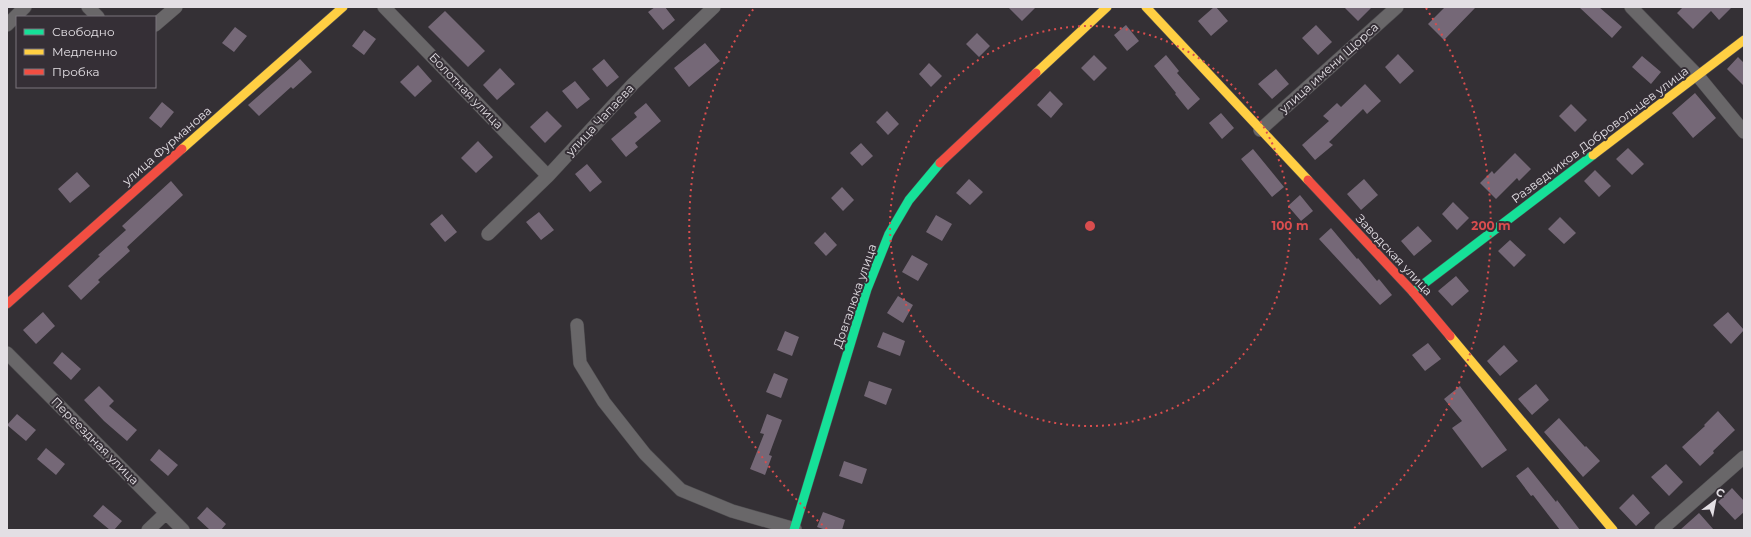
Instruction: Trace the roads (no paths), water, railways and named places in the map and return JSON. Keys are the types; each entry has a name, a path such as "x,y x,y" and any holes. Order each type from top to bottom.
{"street":[{"path":"7,25 25,7"},
{"path":"88,7 97,16"},
{"path":"156,24 176,7"},
{"name":"улица Фурманова","path":"7,304 343,7"},
{"name":"Болотная улица","path":"384,7 548,176"},
{"name":"улица Чапаева","path":"488,234 548,176 633,84 714,7"},
{"name":"Довгалюка улица","path":"795,530 867,289 889,234 909,200 944,158 1106,7"},
{"name":"Заводская улица","path":"1146,7 1413,292 1614,530"},
{"name":"улица имени Щорса","path":"1260,130 1397,7"},
{"path":"1631,7 1698,76 1744,132"},
{"name":"Разведчиков Добровольцев улица","path":"1413,292 1744,40"},
{"path":"577,325 580,363 604,402 645,454 681,490 732,511 795,530"},
{"name":"Переездная улица","path":"7,353 183,530"},
{"path":"1661,530 1744,457"},
{"path":"148,530 166,513"}]}
